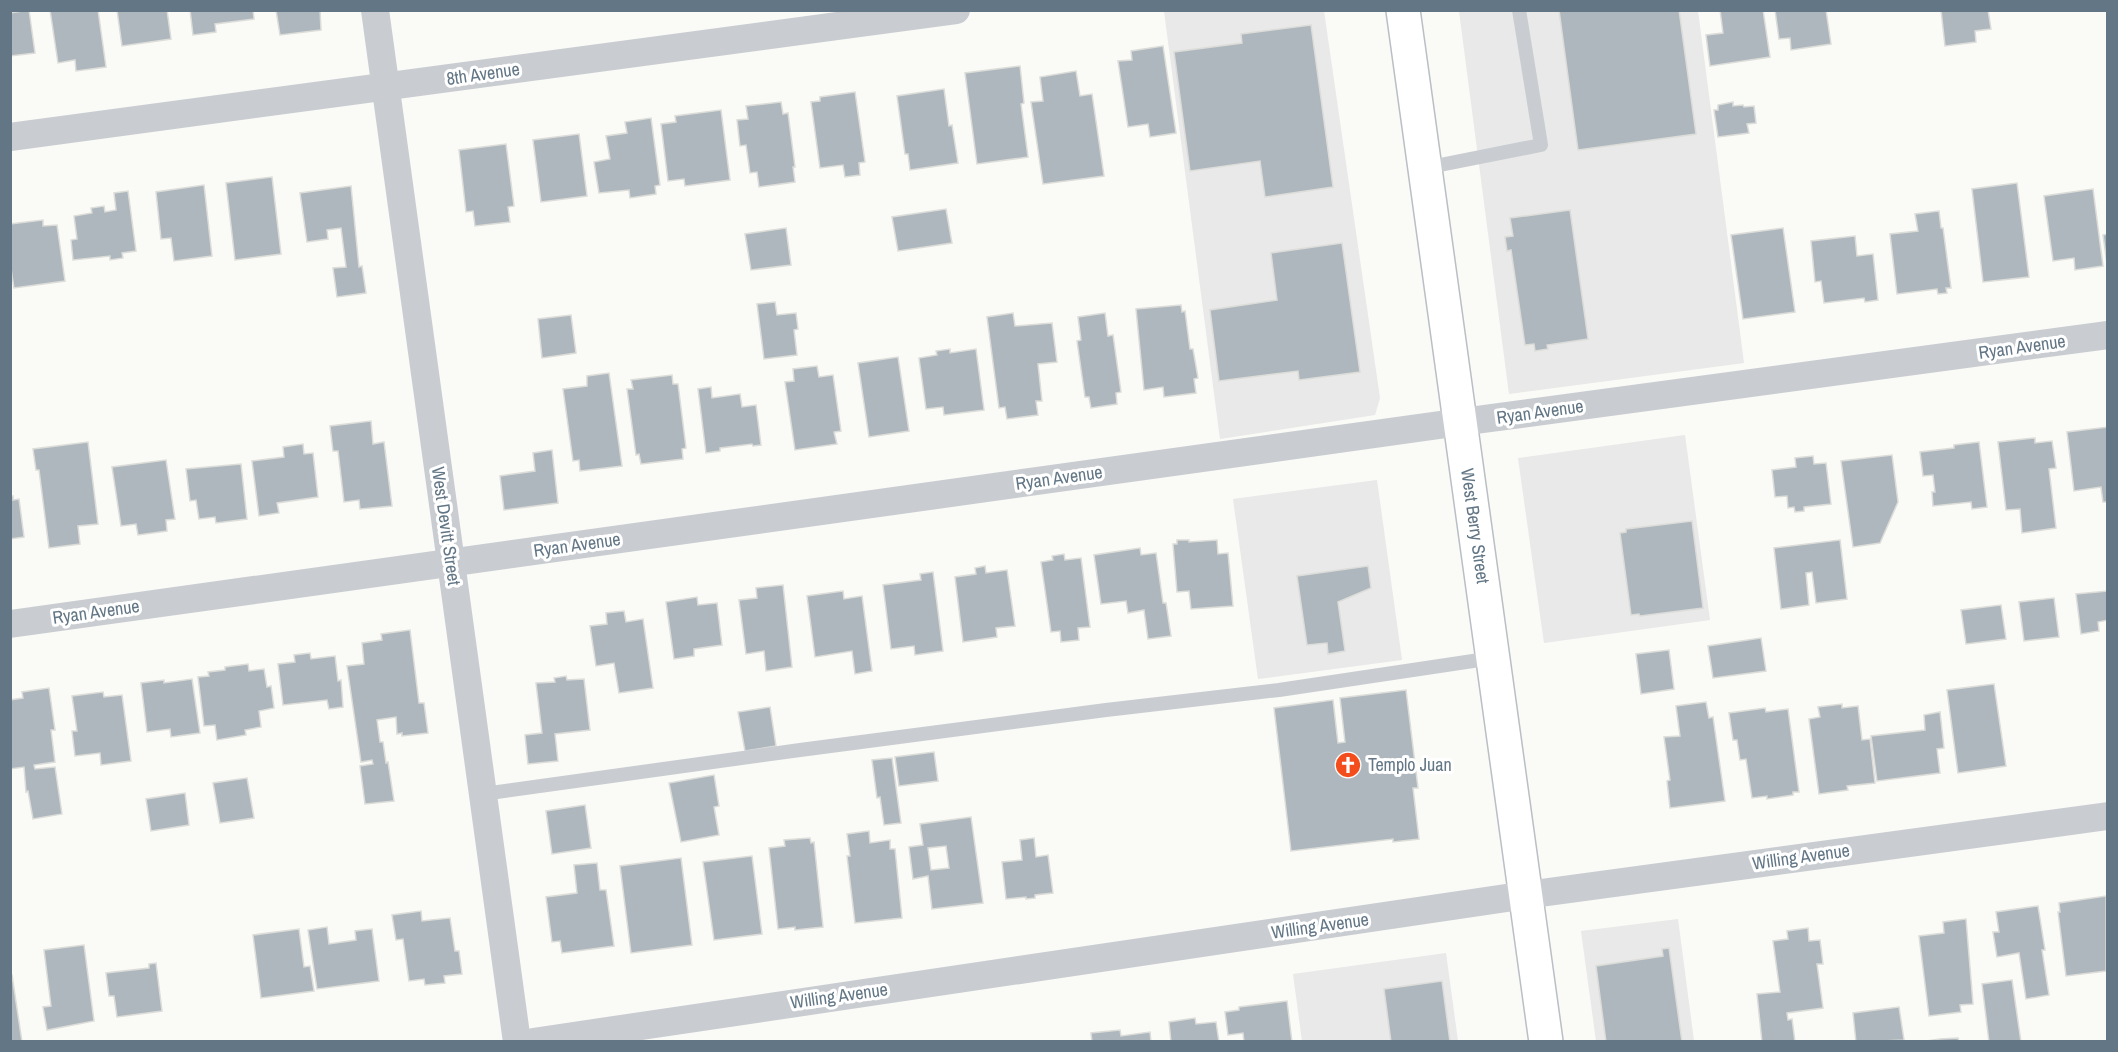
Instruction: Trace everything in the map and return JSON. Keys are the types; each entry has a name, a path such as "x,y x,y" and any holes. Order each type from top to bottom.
{"main road":[{"name":"West Berry Street","path":"1403,10 1546,1041"}],"street":[{"name":"West Devitt Street","path":"375,10 517,1041"},
{"name":"8th Avenue","path":"10,137 956,10"},
{"name":"Ryan Avenue","path":"10,624 1461,422 2108,335"},
{"name":"Willing Avenue","path":"533,1041 1526,895 2108,816"}],"lane":[{"path":"1425,168 1541,145 1519,10"},
{"path":"483,794 835,745 1279,690 1493,658"}],"shaded area":[{"path":"1164,11 1324,11 1380,398 1375,415 1220,439"},
{"path":"1459,11 1698,11 1744,363 1509,394"},
{"path":"1685,435 1710,620 1544,643 1518,458"},
{"path":"1377,480 1402,660 1258,679 1233,499"},
{"path":"1678,919 1694,1041 1596,1041 1581,931"},
{"path":"1446,953 1458,1041 1302,1041 1293,974"}],"building":[{"path":"29,10 35,53 10,56 10,13"},
{"path":"50,10 98,10 106,67 76,71 75,60 58,63"},
{"path":"117,10 167,10 171,39 122,46"},
{"path":"190,10 253,10 254,19 215,24 216,32 193,35"},
{"path":"276,10 320,10 321,30 280,35"},
{"path":"1559,10 1679,10 1696,134 1578,150"},
{"path":"1720,10 1763,10 1770,57 1710,66 1706,35 1723,33"},
{"path":"1775,10 1826,10 1831,44 1791,50 1790,38 1779,39"},
{"path":"1941,10 1988,10 1991,29 1975,31 1976,42 1945,46"},
{"path":"1311,25 1333,187 1265,197 1260,161 1190,171 1174,52 1242,43 1241,34"},
{"path":"1163,46 1176,133 1150,137 1148,124 1128,127 1118,61 1132,60 1131,51"},
{"path":"1020,66 1024,103 1021,104 1028,157 977,164 965,73"},
{"path":"1076,71 1080,96 1092,94 1104,176 1043,184 1031,102 1043,101 1040,77"},
{"path":"944,89 949,126 952,125 958,163 910,170 908,154 905,154 897,96"},
{"path":"855,92 865,162 859,163 860,175 845,177 843,165 820,168 811,102 820,101 820,97"},
{"path":"781,102 783,114 788,113 795,182 759,187 757,172 750,173 746,145 740,146 737,120 748,119 746,106"},
{"path":"1733,102 1733,106 1754,106 1756,123 1747,124 1749,133 1718,137 1714,110 1718,110 1718,105"},
{"path":"721,110 730,180 685,186 684,179 668,181 661,124 676,122 675,116"},
{"path":"651,118 660,185 655,186 656,194 630,198 629,190 599,193 594,162 610,159 606,136 627,133 625,122"},
{"path":"579,134 587,196 541,202 533,140"},
{"path":"506,144 514,206 508,207 510,222 475,226 473,211 466,212 459,150"},
{"path":"272,177 281,254 235,260 226,183"},
{"path":"2017,183 2029,277 1983,282 1972,189"},
{"path":"204,185 212,256 174,261 171,238 161,239 156,192"},
{"path":"351,186 359,267 362,266 366,293 337,297 333,268 346,267 341,228 327,230 328,239 307,242 300,193"},
{"path":"2093,189 2103,266 2075,270 2074,258 2053,261 2044,196"},
{"path":"128,191 136,251 122,253 123,258 110,260 110,256 73,260 71,240 77,239 74,216 92,213 91,208 104,206 105,212 116,210 114,193"},
{"path":"946,209 952,243 898,251 892,217"},
{"path":"1570,210 1588,339 1547,345 1548,349 1535,351 1534,344 1525,345 1511,250 1507,251 1505,237 1513,236 1510,218"},
{"path":"1939,211 1951,288 1946,288 1947,293 1938,294 1937,289 1897,294 1890,234 1918,231 1915,214"},
{"path":"43,220 43,226 57,225 65,281 14,288 10,262 10,224"},
{"path":"786,228 791,265 751,270 745,234"},
{"path":"1783,228 1795,312 1743,319 1731,235"},
{"path":"2108,234 2108,263 2107,263 2103,235"},
{"path":"1855,236 1857,256 1873,254 1878,300 1865,302 1864,298 1824,303 1821,281 1815,282 1811,241"},
{"path":"1342,243 1360,372 1299,380 1298,371 1219,381 1210,310 1277,300 1271,253"},
{"path":"775,302 777,315 796,313 798,329 794,330 797,355 764,359 757,304"},
{"path":"1181,305 1182,312 1185,311 1190,349 1193,349 1198,378 1194,379 1196,393 1164,397 1163,387 1144,390 1136,309"},
{"path":"1013,313 1015,326 1052,323 1057,362 1038,364 1042,401 1036,401 1038,415 1007,419 1005,407 999,408 987,317"},
{"path":"1105,313 1108,336 1113,335 1121,392 1116,393 1117,404 1091,408 1089,397 1085,397 1077,341 1081,340 1078,317"},
{"path":"571,315 576,353 542,358 538,319"},
{"path":"950,349 950,353 976,349 984,410 944,415 943,407 926,409 919,358 937,355 936,351"},
{"path":"898,357 909,431 869,437 858,363"},
{"path":"817,366 819,377 833,375 841,431 834,432 837,444 795,450 785,382 794,381 793,369"},
{"path":"609,373 622,466 580,471 579,460 573,461 563,389 587,386 587,376"},
{"path":"672,375 673,384 678,384 686,448 682,449 683,459 641,464 639,454 636,455 627,389 633,389 631,380"},
{"path":"711,387 712,398 740,394 742,407 756,405 761,445 720,448 720,451 706,453 698,389"},
{"path":"371,421 373,444 384,442 392,506 360,509 359,500 344,502 338,451 333,451 330,426"},
{"path":"2108,427 2108,502 2103,502 2101,487 2074,491 2067,432"},
{"path":"2035,438 2035,443 2052,441 2056,468 2049,469 2056,528 2022,533 2020,509 2006,510 1998,442"},
{"path":"88,442 98,524 78,526 80,544 49,548 39,470 36,470 33,449"},
{"path":"1979,442 1987,507 1972,509 1971,502 1933,506 1932,492 1935,492 1933,475 1923,476 1920,452"},
{"path":"303,444 304,454 313,453 318,497 277,503 279,513 259,516 252,461 284,457 283,447"},
{"path":"552,450 558,503 504,510 500,476 535,471 533,453"},
{"path":"1892,455 1898,502 1880,543 1853,547 1841,461"},
{"path":"1813,456 1814,464 1826,463 1831,504 1804,507 1804,511 1795,512 1794,507 1788,508 1787,496 1775,497 1772,470 1796,467 1795,458"},
{"path":"166,460 175,519 166,520 167,531 138,535 136,524 121,526 112,467"},
{"path":"241,464 247,519 216,523 215,517 199,519 196,500 190,501 186,469"},
{"path":"13,496 13,500 19,499 24,537 10,539 10,497"},
{"path":"1692,521 1703,608 1640,616 1639,614 1631,615 1620,533 1626,532 1626,529"},
{"path":"1177,540 1189,540 1189,542 1217,540 1218,554 1228,553 1233,606 1191,609 1189,591 1177,592 1173,544 1177,544"},
{"path":"1840,540 1847,599 1816,603 1812,572 1806,573 1809,605 1781,609 1774,548"},
{"path":"1140,548 1141,555 1156,553 1163,603 1166,603 1171,636 1148,639 1144,610 1128,613 1126,601 1101,604 1094,555"},
{"path":"1064,554 1065,560 1081,558 1090,627 1078,628 1079,640 1061,642 1060,631 1051,632 1041,562 1053,560 1052,556"},
{"path":"985,566 986,573 1007,570 1015,626 996,628 997,637 963,642 955,577 976,574 975,568"},
{"path":"1368,566 1371,588 1338,602 1345,651 1328,654 1327,643 1307,645 1297,576"},
{"path":"933,572 943,651 915,655 914,646 891,649 883,585 921,580 920,574"},
{"path":"783,585 792,667 766,671 764,651 746,654 739,600 757,598 756,588"},
{"path":"843,591 844,599 862,596 872,671 855,674 852,651 815,657 807,596"},
{"path":"2108,591 2108,620 2098,622 2099,631 2081,634 2076,594"},
{"path":"697,597 698,605 717,603 722,645 694,649 694,656 674,659 666,602"},
{"path":"2054,598 2059,637 2024,641 2019,602"},
{"path":"2001,605 2006,639 1966,644 1961,610"},
{"path":"624,611 626,622 643,619 653,688 619,693 614,663 596,666 590,626 607,624 606,613"},
{"path":"410,630 419,703 424,703 428,733 402,736 402,733 397,734 396,717 377,720 380,742 383,742 386,763 388,762 394,801 365,804 360,766 373,764 372,760 361,762 347,666 364,664 362,643 382,640 381,634"},
{"path":"1761,638 1766,671 1713,678 1708,646"},
{"path":"1669,650 1674,689 1641,694 1636,654"},
{"path":"310,653 311,659 335,656 338,681 341,680 343,707 329,709 327,700 283,705 278,664 295,662 294,655"},
{"path":"248,664 249,671 264,669 267,687 271,686 274,708 259,711 261,727 245,730 246,735 217,740 215,725 204,726 198,677 209,676 208,672 225,670 225,667"},
{"path":"566,676 567,680 584,679 590,730 555,734 558,761 528,764 525,735 542,733 536,683 555,682 554,678"},
{"path":"192,679 200,733 171,737 170,729 147,732 141,683"},
{"path":"1994,684 2006,766 1958,773 1947,690"},
{"path":"49,688 55,730 51,730 55,762 34,765 35,769 55,767 62,814 33,819 28,791 26,792 24,767 10,769 10,700 23,698 22,692"},
{"name":"Templo Juan","path":"1406,690 1418,788 1413,788 1419,839 1393,842 1393,839 1291,851 1274,708 1333,700 1338,743 1345,742 1340,698"},
{"path":"103,692 104,697 122,695 131,761 101,765 100,753 75,756 72,731 77,731 72,696"},
{"path":"1706,702 1709,718 1713,717 1725,801 1670,808 1667,781 1670,780 1664,737 1680,736 1676,706"},
{"path":"1842,704 1842,708 1858,706 1862,740 1870,739 1875,783 1847,786 1848,790 1819,794 1809,719 1820,717 1818,707"},
{"path":"770,707 776,746 745,751 738,712"},
{"path":"1765,708 1766,712 1788,709 1799,792 1793,792 1793,795 1767,799 1767,796 1752,798 1746,759 1740,760 1737,740 1733,740 1729,713"},
{"path":"1940,712 1944,748 1937,749 1940,773 1877,781 1871,736 1925,730 1924,715"},
{"path":"934,752 938,781 899,786 895,757"},
{"path":"892,758 901,823 884,825 880,797 877,798 872,760"},
{"path":"714,775 719,806 714,807 719,835 681,842 669,783"},
{"path":"247,778 254,818 220,823 213,783"},
{"path":"185,793 189,825 151,831 146,799"},
{"path":"585,805 591,848 552,854 546,811"},
{"path":"971,817 983,903 932,909 928,876 913,879 909,847 923,845 920,824","holes":["946,846 949,868 931,870 928,848"]},
{"path":"869,831 870,843 890,840 890,849 895,849 902,918 855,923 847,856 850,856 847,834"},
{"path":"810,838 811,843 814,842 823,927 778,929 769,848 785,846 784,840"},
{"path":"1034,838 1036,857 1048,855 1053,893 1035,895 1035,898 1006,899 1002,862 1022,860 1020,840"},
{"path":"752,856 762,934 714,940 703,862"},
{"path":"681,858 692,945 631,953 620,866"},
{"path":"597,863 600,890 606,890 614,946 562,953 560,941 552,942 546,897 577,893 574,865"},
{"path":"2106,896 2106,971 2066,976 2058,912 2060,912 2059,903"},
{"path":"2038,906 2049,995 2026,999 2019,953 1997,957 1993,932 1999,932 1996,912"},
{"path":"421,911 422,921 450,918 455,951 459,951 462,974 444,976 445,983 425,985 424,979 409,981 403,939 396,940 392,915"},
{"path":"1966,919 1973,1004 1960,1005 1961,1012 1929,1016 1919,936 1944,933 1943,922"},
{"path":"327,927 329,944 356,940 355,931 372,929 379,981 317,989 308,930"},
{"path":"1808,928 1809,941 1820,940 1823,964 1817,964 1823,1008 1787,1013 1788,1020 1792,1019 1795,1042 1762,1042 1757,994 1780,992 1773,941 1788,939 1787,931"},
{"path":"299,929 304,967 310,966 314,991 261,998 253,935"},
{"path":"84,945 94,1021 47,1030 43,1007 51,1006 44,950"},
{"path":"1669,948 1682,1042 1606,1042 1596,966 1663,956 1662,949"},
{"path":"156,963 162,1011 117,1017 114,996 109,996 106,973 149,968 149,964"},
{"path":"10,975 12,975 22,1042 10,1042"},
{"path":"2012,980 2021,1042 1989,1042 1982,984"},
{"path":"1442,981 1450,1042 1391,1042 1384,989"},
{"path":"1287,1001 1292,1042 1244,1042 1243,1033 1228,1035 1225,1012 1239,1010 1239,1007"},
{"path":"1899,1007 1904,1040 1856,1042 1853,1013"},
{"path":"1195,1018 1196,1024 1216,1022 1219,1042 1171,1042 1169,1022"},
{"path":"1120,1030 1121,1036 1150,1032 1151,1042 1092,1042 1091,1033"},
{"path":"1958,1038 1959,1042 1920,1042 1940,1039"}],"place":[{"name":"Templo Juan","path":"1348,765"}]}
